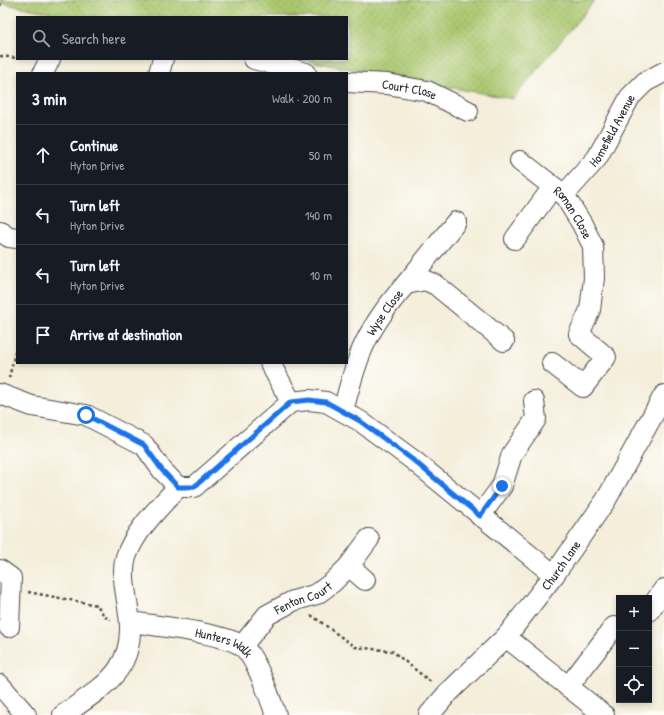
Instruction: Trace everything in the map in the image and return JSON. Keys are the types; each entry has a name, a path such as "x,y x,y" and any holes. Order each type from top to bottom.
{"street":[{"path":"44,72 50,60"},
{"path":"159,72 163,60"},
{"path":"258,60 302,72"},
{"name":"Homefield Avenue","path":"515,239 558,191 597,158 630,97 645,82 664,72"},
{"name":"Court Close","path":"348,82 387,84 427,91 468,112"},
{"name":"Roman Close","path":"520,161 558,191 582,224 593,246 594,278 590,310 579,334 606,357 583,387 552,363"},
{"path":"406,284 456,222"},
{"path":"0,231 9,237 16,238"},
{"name":"Wyse Close","path":"343,411 365,342 406,284 425,280 436,285 504,341"},
{"path":"271,364 291,402"},
{"path":"3,395 32,406 86,415 144,445 162,470 178,487 194,487 291,402 309,400 326,402 360,421 413,460 554,575"},
{"name":"Church Lane","path":"429,715 447,694 506,637 554,575 606,500 664,395"},
{"path":"480,516 502,486 512,454 536,419 534,402"},
{"path":"63,715 106,685 125,660 129,648 131,622 124,581 126,558 138,532 178,487"},
{"name":"Fenton Court","path":"242,646 267,615 293,601 317,594 349,566 369,539"},
{"path":"349,566 365,580"},
{"path":"0,570 11,578 9,627"},
{"path":"652,606 664,588"},
{"name":"Hunters Walk","path":"131,622 218,637 242,646 253,661 276,715"},
{"path":"568,687 614,626 616,626"},
{"path":"506,637 604,715"},
{"path":"0,685 22,710"}],"path":[{"path":"0,6 2,0"},
{"path":"0,56 16,58"},
{"path":"3,395 16,348"},
{"path":"11,590 97,605 105,617 131,622"},
{"path":"293,601 336,635 355,647 392,651 447,694"}],"green space":[{"path":"0,0 595,0 513,99 302,60 348,60 348,16 68,16 0,3"}],"route":[{"path":"86,415 144,445 162,470 178,487 194,487 291,402 309,400 326,402 360,421 413,460 480,516 502,486"}]}
